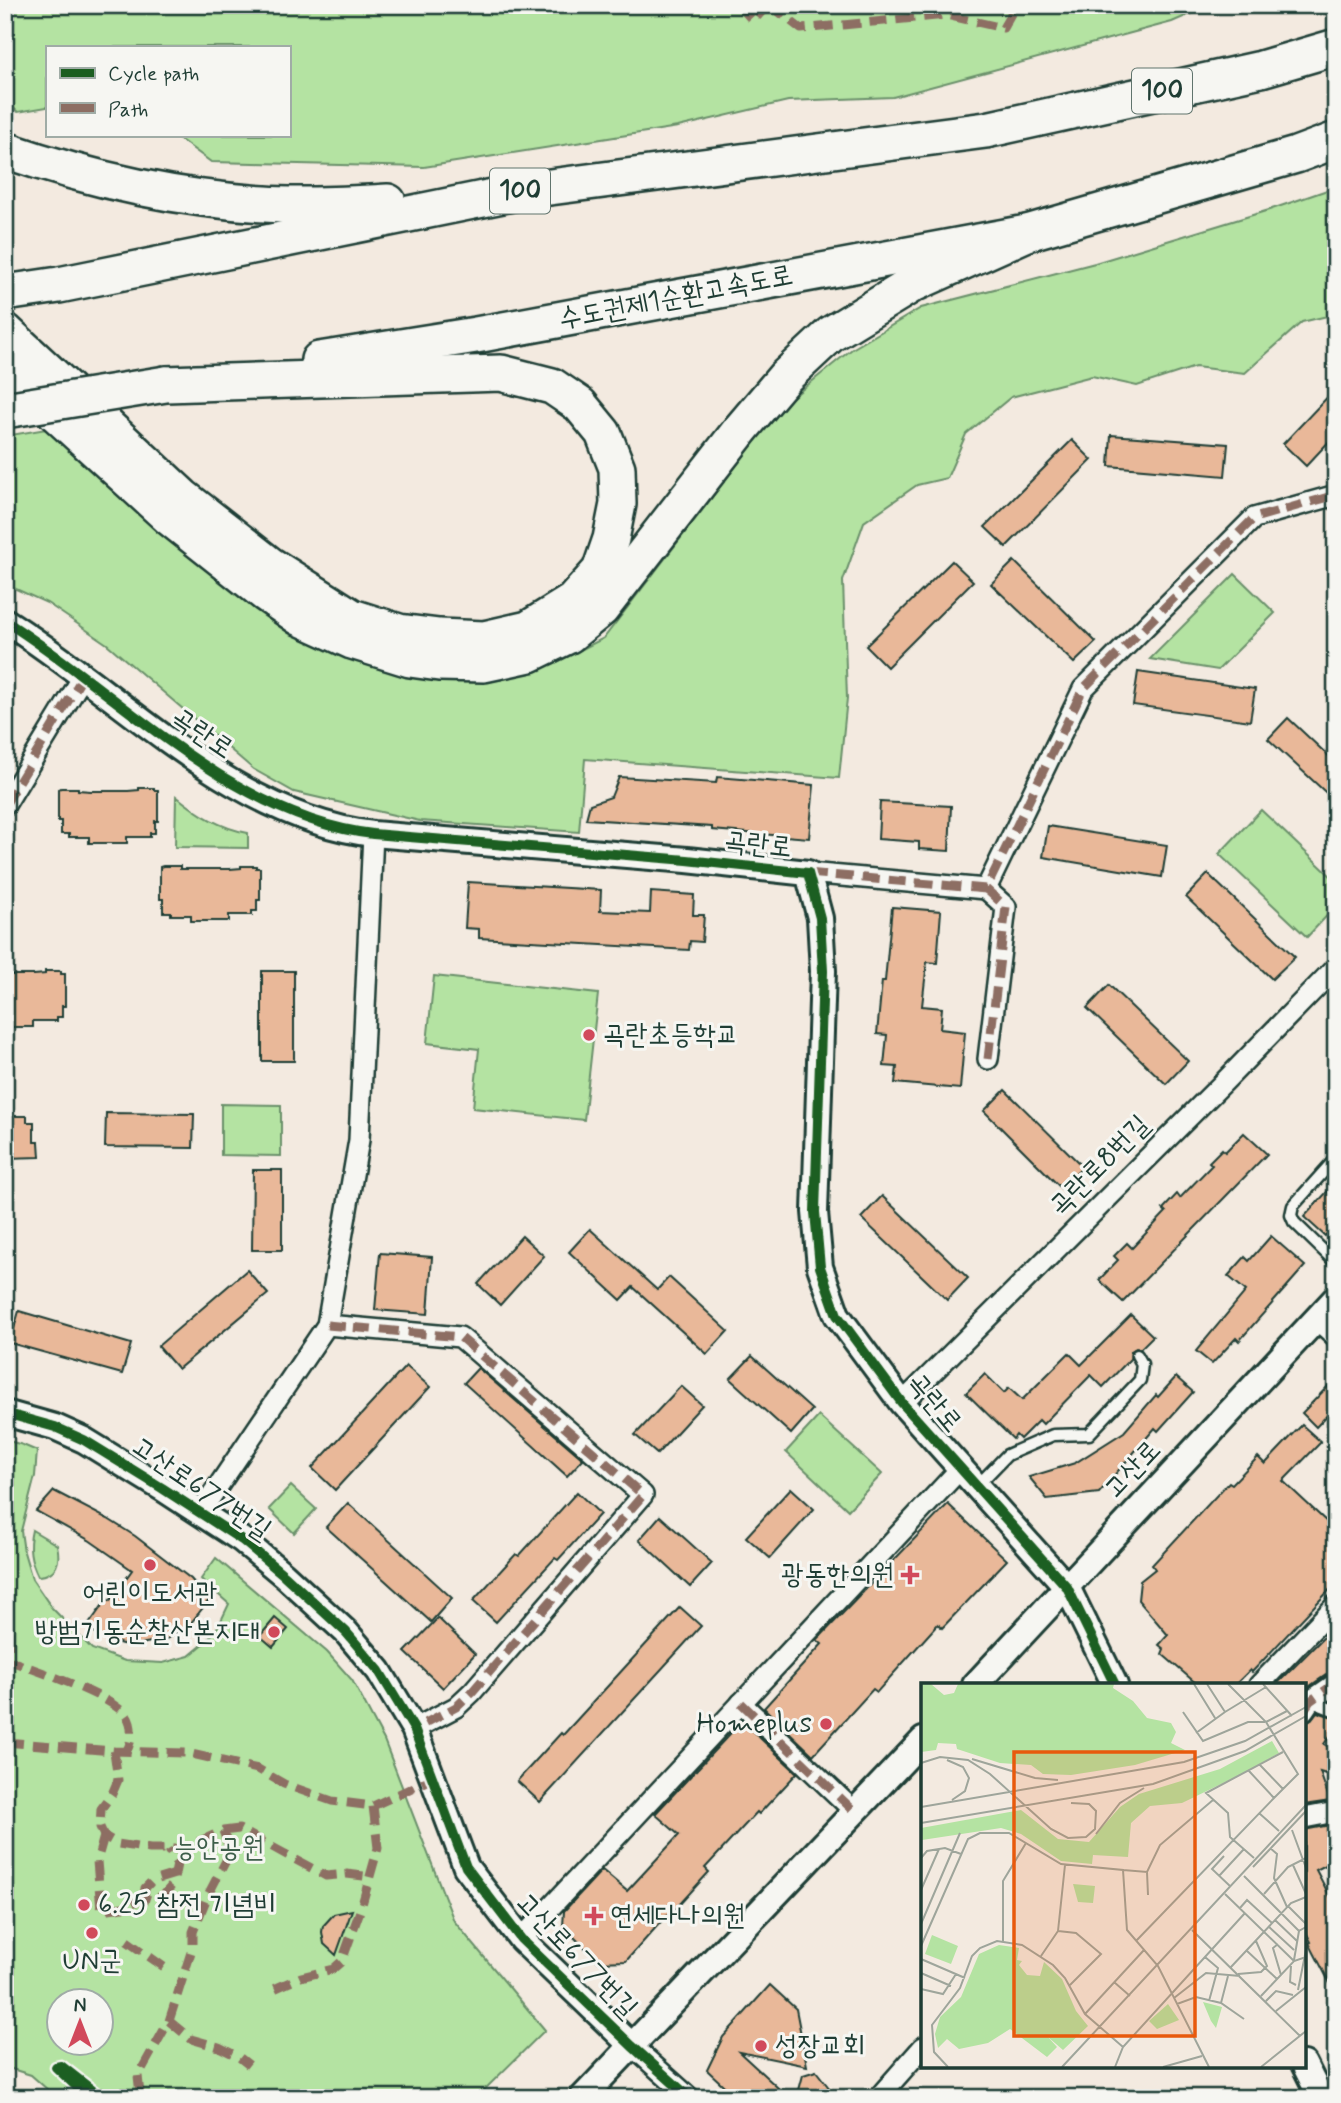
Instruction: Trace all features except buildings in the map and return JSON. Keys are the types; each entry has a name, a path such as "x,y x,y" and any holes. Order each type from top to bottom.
{"highway":[{"name":"100","path":"5,293 59,285 527,190 986,130 1261,69 1336,47"},
{"name":"수도권제1순환고속도로","path":"5,410 476,335 1027,233 1296,155 1336,140"},
{"path":"5,150 46,164 152,191 266,204 386,202 527,190"},
{"path":"5,367 169,517 299,617 352,641 410,659 484,664 530,654 569,635 601,609 741,429 785,377 831,334 913,284 1027,233"},
{"path":"5,331 183,497 270,565 352,617 399,632 484,639 528,629 573,601 600,571 611,539 618,504 617,468 603,433 580,405 552,386 501,373 166,384"}],"street":[{"path":"986,889 1083,689 1254,518 1336,495"},
{"name":"곡란로","path":"5,621 42,644 157,732 222,776 265,802 302,818 344,831 808,873 820,918 823,971 815,1212 820,1267 837,1315 902,1403 1067,1587 1114,1683"},
{"path":"5,805 84,675"},
{"path":"200,1513 327,1325 359,1140 373,834"},
{"path":"808,873 986,889 1006,907 988,1059"},
{"name":"곡란로8번길","path":"902,1403 1336,967"},
{"name":"고산로","path":"977,1683 1336,1298"},
{"path":"1316,1319 1336,1337"},
{"path":"327,1325 460,1337 643,1495 472,1692 456,1707 414,1729"},
{"name":"고산로677번길","path":"5,1413 54,1427 84,1440 242,1540 345,1632 379,1671 414,1729 466,1867 521,1939 632,2046"},
{"path":"521,1939 741,1703 969,1478"},
{"path":"1261,1683 1336,1605"},
{"path":"1307,1705 1336,1683"},
{"path":"741,1703 854,1811"},
{"path":"582,2098 921,1742"},
{"path":"1306,1818 1336,1814"},
{"path":"632,2046 690,2098"},
{"path":"878,2098 921,2049"},
{"path":"1306,2067 1324,2097"}],"lane":[{"path":"1336,1158 1293,1206 1292,1215 1294,1222 1336,1263"},
{"path":"969,1478 1007,1455 1053,1435 1090,1434 1140,1380 1142,1364 1137,1355"},
{"path":"1307,1705 1336,1711"}],"green space":[{"path":"5,5 1211,5 1172,22 893,97 788,101 678,127 424,167 211,162 175,136 290,136 290,46 46,46 46,107 18,112 5,101"},
{"path":"1336,187 1336,314 1302,322 1245,373 1195,367 1137,386 1092,376 1011,397 966,434 947,478 917,485 864,522 843,581 847,698 839,778 585,759 579,832 420,821 294,792 253,769 107,644 47,603 5,584 5,436 46,429 250,599 392,671 447,681 499,680 553,664 604,638 783,405 852,349 921,308 1095,263"},
{"path":"1235,574 1275,613 1218,670 1150,659"},
{"path":"176,796 210,819 228,828 248,833 248,848 175,847"},
{"path":"1261,810 1336,881 1336,906 1307,937 1219,854"},
{"path":"434,976 598,994 584,1120 473,1108 479,1049 427,1043"},
{"path":"221,1104 281,1105 281,1156 221,1155"},
{"path":"819,1416 882,1474 848,1510 786,1452"},
{"name":"능안공원","path":"5,1440 37,1451 35,1476 21,1531 32,1579 52,1608 92,1649 125,1661 163,1663 189,1656 207,1641 219,1625 229,1604 201,1579 216,1558 327,1652 352,1680 384,1740 454,1921 545,2030 476,2098 57,2098 31,2075 5,2067"},
{"path":"291,1486 316,1509 294,1533 269,1509"},
{"path":"32,1530 57,1545 58,1562 50,1573 38,1576 30,1548"}],"marked path":[{"path":"739,5 753,21 768,5"},
{"path":"770,5 801,29 946,15 1003,28 1016,5"},
{"path":"1080,5 1084,11 1104,5"},
{"path":"808,873 986,889 1083,689 1254,518 1336,495"},
{"path":"5,805 84,675"},
{"path":"986,889 1006,907 988,1059"},
{"path":"327,1325 460,1337 643,1495 472,1692 456,1707 414,1729"},
{"path":"9,1631 9,1660"},
{"path":"5,1659 69,1683 117,1707 130,1723 131,1738 126,1752"},
{"path":"1306,1707 1310,1701 1336,1683"},
{"path":"741,1703 854,1811"},
{"path":"5,1742 114,1751 187,1753 258,1769 284,1784 332,1801 373,1806 378,1848 342,1961 333,1969 301,1977 274,1989"},
{"path":"114,1751 118,1780 101,1809 100,1827 104,1836 118,1844 150,1849 182,1849 223,1831 239,1829 326,1876 347,1874 371,1877"},
{"path":"373,1806 433,1778"},
{"path":"140,2094 138,2076 169,2021 193,1946 193,1932 208,1895 232,1849 223,1831"},
{"path":"104,1836 97,1861 101,1910 123,1907 144,1898 150,1900 163,1896 173,1884 177,1864 168,1850"},
{"path":"144,1898 145,1888 152,1881 175,1874"},
{"path":"127,1941 171,1972"},
{"path":"169,2021 191,2039 219,2047 249,2065"}],"cycle path":[{"path":"5,621 225,779 273,804 322,823 373,834 687,860 808,873 820,918 823,971 815,1212 820,1267 837,1315 902,1403 1067,1587 1114,1683"},
{"path":"5,1413 55,1427 84,1440 162,1488 242,1540 346,1632 379,1671 414,1729 466,1867 521,1939 690,2098"},
{"path":"89,2098 56,2067 61,2066 102,2098"}],"place":[{"name":"곡란초등학교","path":"589,1035"},
{"name":"어린이도서관","path":"150,1565"},
{"name":"광동한의원","path":"910,1575"},
{"name":"방범기동순찰산본지대","path":"274,1632"},
{"name":"Homeplus","path":"826,1724"},
{"name":"6.25 참전 기념비","path":"84,1905"},
{"name":"연세다나의원","path":"594,1916"},
{"name":"UN군","path":"92,1933"},
{"name":"성장교회","path":"761,2046"}]}
